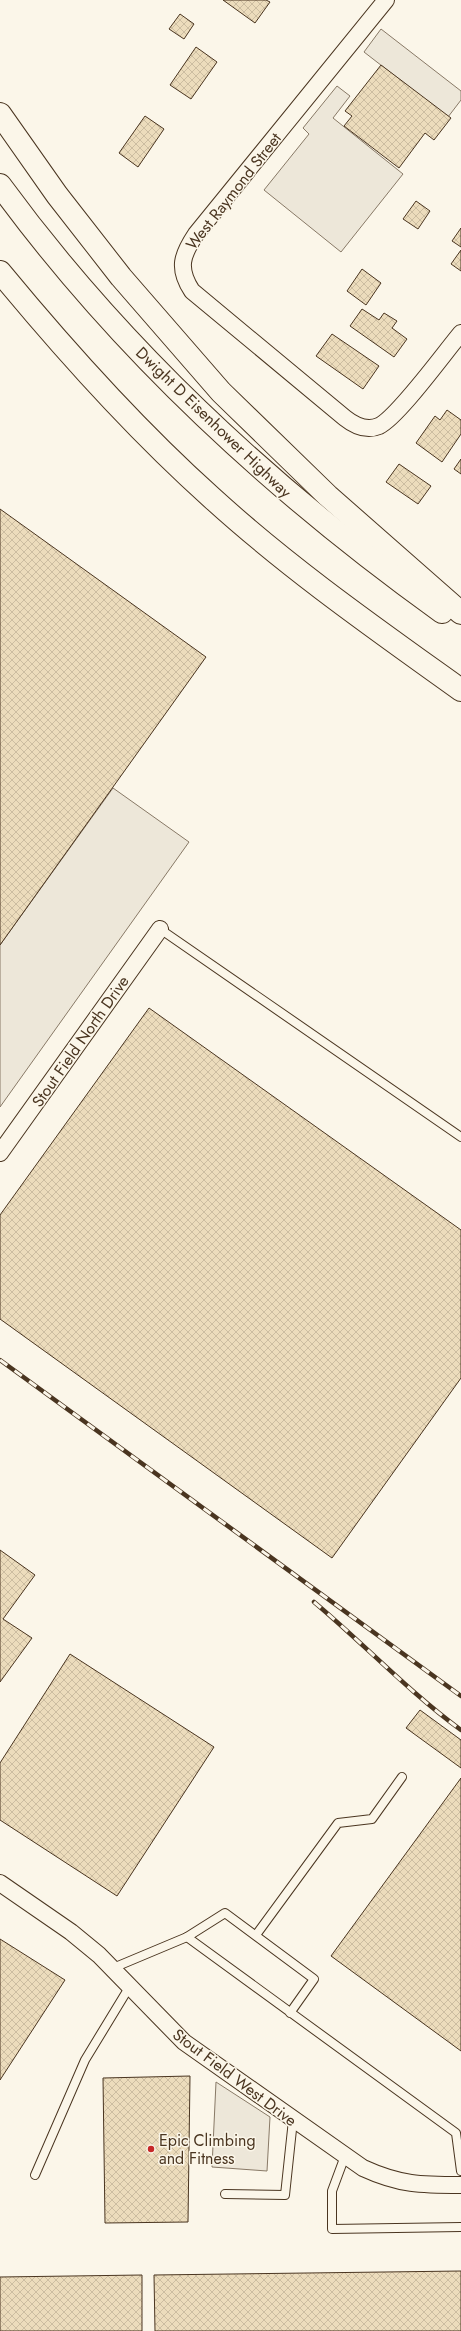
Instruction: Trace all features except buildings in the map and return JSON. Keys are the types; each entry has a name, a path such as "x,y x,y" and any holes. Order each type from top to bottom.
{"highway":[{"path":"0,114 57,195 121,277 221,392 328,496 461,613"},
{"name":"Dwight D Eisenhower Highway","path":"0,185 86,293 148,361 222,434 271,479 346,541 461,626"},
{"path":"0,272 99,387 172,461 212,498 268,546 336,600 461,690"}],"street":[{"name":"West Raymond Street","path":"386,0 196,234 187,247 182,264 185,278 192,291 352,424 364,427 379,426 387,420 461,333"},
{"name":"Stout Field North Drive","path":"0,1153 160,928"},
{"name":"Stout Field West Drive","path":"0,1883 70,1932 113,1968 184,2042 363,2168 385,2178 409,2184 461,2185"}],"lane":[{"path":"160,928 461,1137"},
{"path":"256,1935 338,1823 372,1819 402,1777"},
{"path":"113,1968 186,1937 225,1913 314,1979 290,2013"},
{"path":"186,1937 456,2133 461,2171"},
{"path":"36,2175 85,2060 130,1986"},
{"path":"225,2194 285,2195 293,2120"},
{"path":"345,2156 332,2192 332,2229 461,2227"}],"shaded area":[{"path":"381,29 461,91 461,100 448,117 364,52"},
{"path":"337,86 350,96 333,118 403,174 341,252 264,190 309,134 303,128"},
{"path":"113,788 189,842 0,1107 0,945"},
{"path":"216,2082 270,2117 267,2171 212,2167"}],"railway":[{"path":"0,1360 461,1696"},
{"path":"314,1602 423,1700 461,1730"}],"place":[{"name":"Epic Climbing and Fitness","path":"151,2149"}]}
